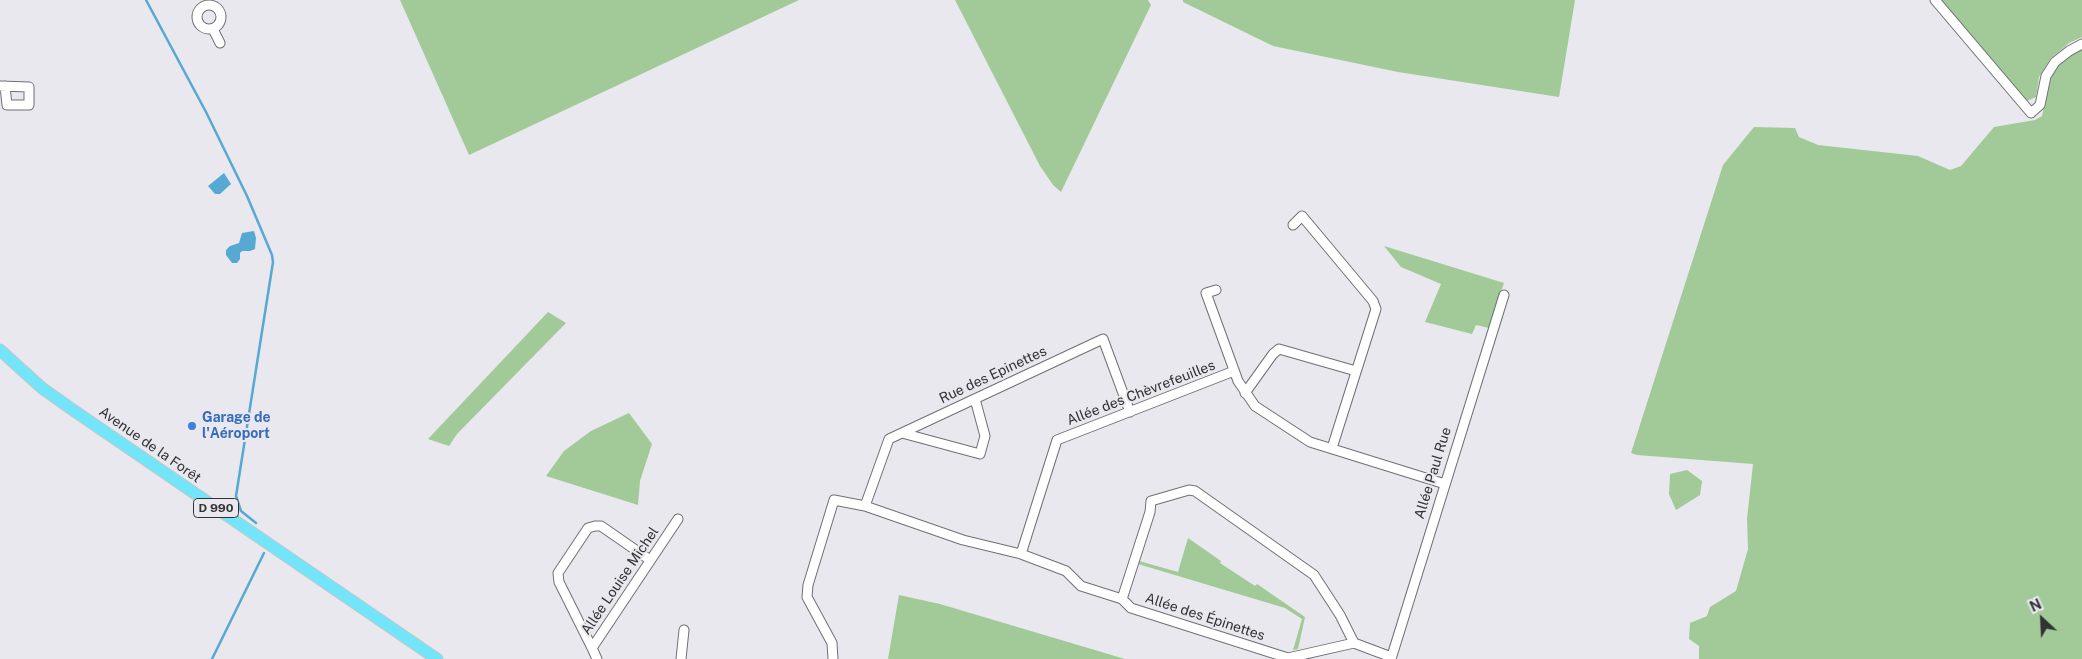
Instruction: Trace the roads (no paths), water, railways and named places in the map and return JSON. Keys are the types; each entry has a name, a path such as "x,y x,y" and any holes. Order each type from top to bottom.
{"main road":[{"name":"Avenue de la Forêt","path":"0,350 35,382 73,410 437,659"}],"street":[{"path":"1935,0 2031,113 2040,105 2046,76 2054,62 2082,44"},
{"path":"204,3 215,6 221,14 220,24 213,29 206,29 199,23 198,13 204,3"},
{"path":"213,29 220,43"},
{"path":"1293,225 1302,216 1373,301 1376,309 1332,448"},
{"path":"1216,290 1206,293 1234,371 1245,393 1255,406 1310,442 1445,484"},
{"name":"Allée Paul Rue","path":"1391,658 1504,296"},
{"name":"Rue des Epinettes","path":"865,506 889,439 1103,339 1130,412"},
{"path":"1245,393 1272,354 1279,349 1356,370"},
{"name":"Allée des Chèvrefeuilles","path":"1021,554 1057,440 1234,371"},
{"path":"902,433 980,454 985,436 975,399"},
{"path":"1122,599 1150,512 1151,501 1189,490 1195,491 1314,575 1340,615 1354,643 1391,658"},
{"name":"Allée des Épinettes","path":"833,659 832,644 807,597 808,585 834,500 865,506 963,540 1021,554 1066,571 1081,586 1122,599 1131,608 1288,658 1354,643"},
{"name":"Allée Louise Michel","path":"597,659 592,648 678,519"},
{"path":"592,648 559,582 558,573 586,530 595,526 601,526 650,560"},
{"path":"681,659 684,630"}],"water":[{"path":"224,173 231,184 220,194 215,194 208,186"},
{"path":"254,231 256,238 255,249 242,251 237,263 232,263 226,255 226,250 230,246 239,243 242,233"}],"waterway":[{"path":"146,0 206,112 247,196 272,255 273,262 236,496 241,511 256,523"},
{"path":"212,659 264,553"}],"place":[{"name":"Garage de l'Aéroport","path":"192,426"}]}
